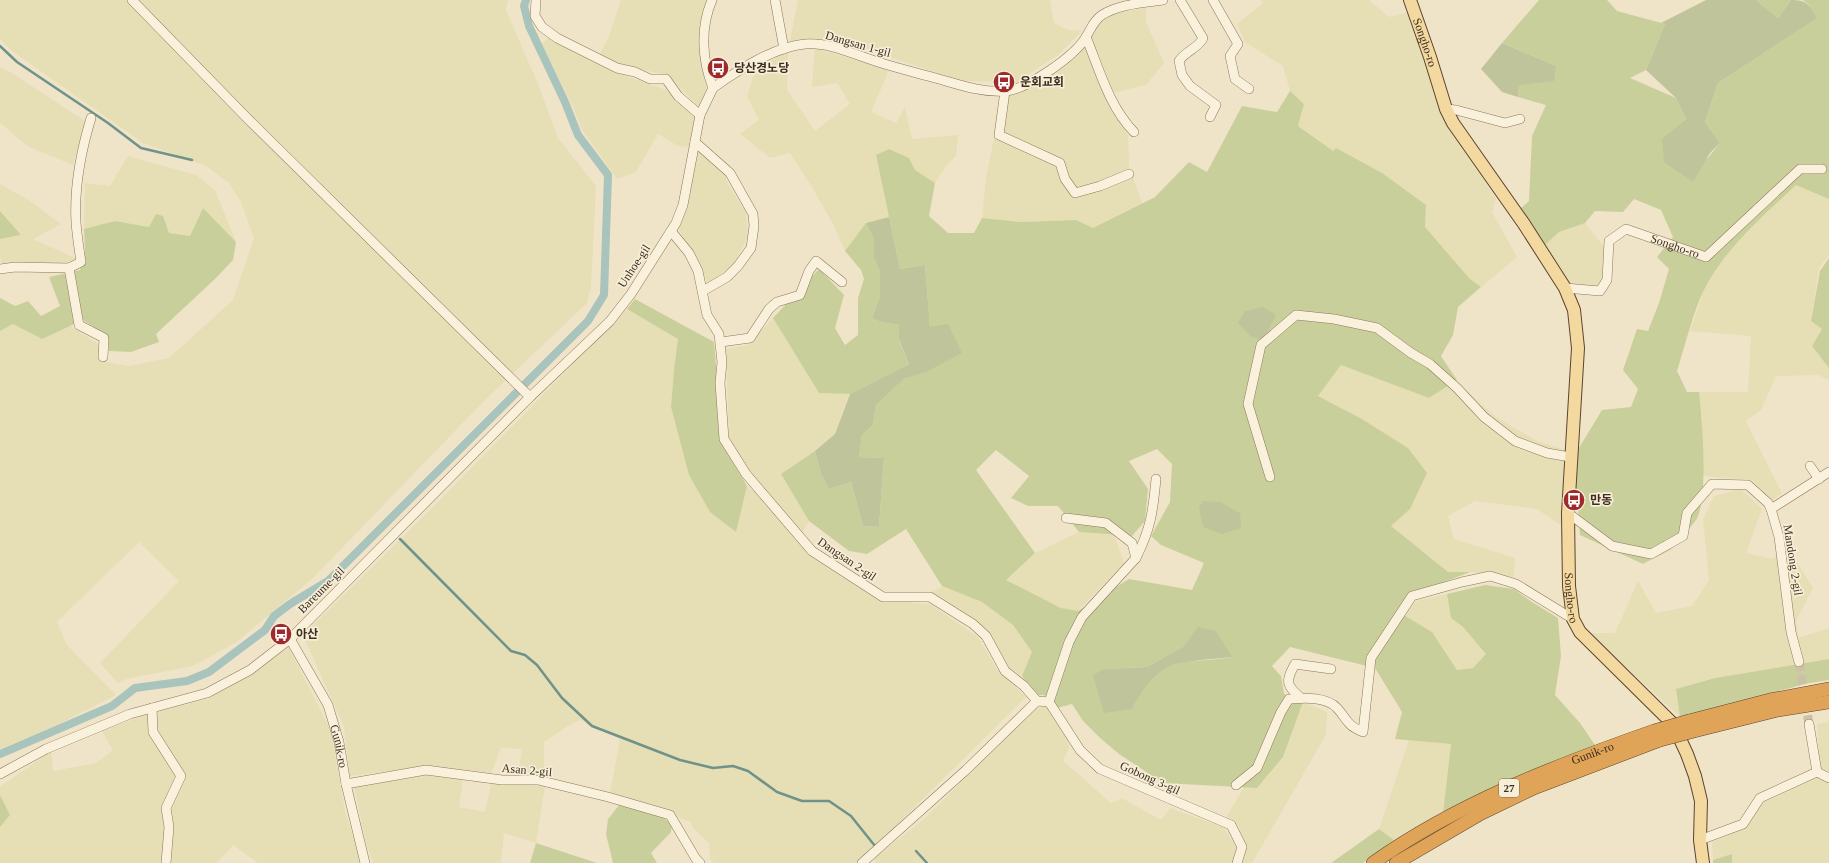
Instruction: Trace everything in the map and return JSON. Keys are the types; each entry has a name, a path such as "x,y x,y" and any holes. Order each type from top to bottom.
{"highway":[{"name":"Gunik-ro","path":"1373,863 1429,828 1490,796 1599,750 1657,736 1770,700 1829,689"},
{"name":"Gunik-ro","path":"1691,726 1829,702"},
{"name":"Gunik-ro","path":"1396,863 1480,814 1534,788 1657,736"}],"main road":[{"name":"Songho-ro","path":"1410,0 1446,109 1453,124 1524,224 1566,288 1574,310 1578,348 1570,457 1568,513 1569,586 1573,619 1580,632 1673,724 1687,754 1695,776 1701,802 1700,840 1703,863"}],"street":[{"path":"132,0 247,118 528,395"},
{"path":"536,0 535,16 542,27 557,38 617,68 635,72 650,79 666,79 678,96 700,115"},
{"path":"712,0 703,42 706,70 713,88"},
{"path":"775,0 784,49"},
{"name":"Dangsan 1-gil","path":"713,88 757,60 784,49 804,44 832,47 979,90 1005,92 1026,85 1044,75 1077,48 1086,37 1091,26 1102,16 1124,6 1163,0"},
{"path":"1180,0 1203,38 1201,42 1183,55 1179,61 1182,75 1190,86 1216,105 1210,118"},
{"path":"1213,0 1238,44 1230,56 1235,79 1249,89"},
{"path":"1086,37 1113,104 1134,132"},
{"name":"Unhoe-gil","path":"528,395 610,320 632,294 671,231 683,205 700,115 713,88"},
{"path":"1005,92 999,135 1060,163 1065,179 1075,193 1100,186 1129,174"},
{"path":"1446,109 1456,110 1505,123 1520,119"},
{"path":"0,269 15,267 69,268 81,262 76,221 78,184 82,150 91,118"},
{"path":"696,142 730,172 753,214 754,226 751,248 738,266 727,277 703,291"},
{"name":"Songho-ro","path":"1566,288 1600,291 1607,280 1609,241 1626,229 1664,241 1706,257 1800,169 1822,169"},
{"name":"Dangsan 2-gil","path":"671,231 689,253 698,271 707,315 719,334 722,362 720,383 724,439 746,474 812,552 884,597 930,598 973,624 986,636 1005,672 1024,686 1037,701"},
{"path":"721,342 750,338 769,309 777,302 800,295 809,271 816,261 842,282"},
{"path":"69,268 79,325 104,338 103,357"},
{"path":"1270,477 1248,404 1261,345 1296,315 1334,319 1377,328 1411,353 1430,364 1457,388 1484,417 1515,441 1547,453 1570,457"},
{"name":"Bareume-gil","path":"0,774 46,749 130,714 207,693 250,670 290,639 528,395"},
{"path":"1810,466 1819,479"},
{"path":"1771,509 1829,472"},
{"path":"862,863 960,775 1037,701 1049,702 1069,642 1082,617 1136,558 1145,540 1152,519 1156,479"},
{"name":"Mandong 2-gil","path":"1568,513 1612,546 1651,554 1683,536 1687,513 1712,484 1748,485 1768,503 1779,536 1791,632 1799,662"},
{"path":"1066,518 1106,523 1132,543 1136,558"},
{"path":"1236,785 1257,768 1281,712 1289,699 1314,698 1336,706 1350,726 1363,732 1371,658 1412,596 1490,576 1516,584 1573,619"},
{"name":"Gunik-ro","path":"290,639 328,705 340,742 346,784 364,863"},
{"path":"1301,698 1289,688 1287,681 1295,664 1331,669"},
{"name":"Gobong 3-gil","path":"1049,702 1080,750 1100,769 1231,825 1242,847 1237,863"},
{"path":"152,708 153,732 181,776 166,808 169,827 166,863"},
{"path":"1809,724 1817,772"},
{"name":"Asan 2-gil","path":"346,784 426,770 502,780 538,780 608,797 670,815 696,859 700,863"},
{"path":"1700,840 1743,824 1760,798 1817,772"},
{"path":"1817,772 1829,778"}],"shaded area":[{"path":"0,0 508,0 506,10 538,84 558,138 596,186 591,287 587,303 483,402 314,577 238,641 193,666 126,679 118,683 100,663 179,581 139,542 57,622 67,645 116,695 57,725 0,749 0,331 13,324 42,339 70,326 97,343 106,362 129,366 169,358 233,300 254,238 241,202 229,183 206,166 143,143 12,51 0,39"},
{"path":"621,0 711,0 700,53 707,86 700,108 667,75 624,66 599,55 608,39"},
{"path":"798,0 1050,0 1054,23 1068,30 1082,31 1058,55 1017,82 962,81 834,39 790,41"},
{"path":"1261,0 1369,0 1389,17 1409,12 1439,108 1496,199 1492,212 1517,257 1481,287 1470,279 1425,227 1333,152 1298,126 1304,104 1290,91 1283,66 1245,42 1237,24 1263,3"},
{"path":"1146,8 1146,22 1164,63 1146,85 1113,93 1089,39 1093,30 1112,14"},
{"path":"550,36 626,76 666,90 695,118 689,147 678,146 658,134 636,172 617,179 582,130 573,107 542,44"},
{"path":"1086,47 1108,99 1128,134 1129,167 1142,203 1093,228 1076,220 1021,222 982,218 986,178 1003,93 1034,85"},
{"path":"815,48 889,70 871,112 896,123 905,107 912,139 958,135 956,156 947,165 935,183 915,170 909,158 889,149 876,155 889,217 866,223 845,251 834,226 812,187 790,153 770,158 740,134 759,120 747,96 757,65 788,52 787,90 815,131 850,104 837,83 812,87"},
{"path":"0,67 15,75 85,121 73,165 29,147 0,123"},
{"path":"699,149 726,176 728,184 746,213 748,237 733,265 708,284 698,261 677,227 684,210"},
{"path":"128,156 196,175 215,190 236,242 203,208 190,236 168,233 163,216 150,227 115,221 84,229 85,183 110,186"},
{"path":"0,184 30,201 61,224 33,239 75,258 67,263 2,264 0,256 0,239 21,235 0,211"},
{"path":"1797,184 1829,199 1829,255 1819,268 1811,320 1822,328 1812,346 1829,368 1829,380 1818,375 1776,376 1761,410 1746,421 1782,493 1772,501 1752,480 1702,476 1702,419 1699,392 1748,392 1751,336 1690,331 1704,290 1715,271 1739,238"},
{"path":"1585,223 1605,248 1606,278 1600,287 1567,283 1545,245 1559,232"},
{"path":"627,309 679,339 674,370 671,407 689,475 710,512 736,531 747,486 757,494 813,558 855,585 914,603 930,604 978,637 997,669 1026,697 858,863 714,863 710,859 709,843 692,827 691,822 610,794 620,739 580,720 566,727 544,742 544,779 518,776 522,749 501,748 491,773 427,766 350,776 344,727 303,635 431,509"},
{"path":"773,318 819,393 849,394 835,434 815,451 781,474 809,521 802,533 758,482 729,439 726,349 748,345"},
{"path":"1341,365 1429,398 1455,381 1496,417 1537,441 1568,451 1564,463 1562,526 1537,509 1475,501 1448,516 1454,539 1515,558 1514,577 1470,572 1448,573 1391,526 1410,509 1408,448 1362,419 1318,396"},
{"path":"1741,489 1762,509 1746,553 1772,559 1790,551 1813,588 1796,621 1798,638 1829,628 1829,659 1715,678 1676,689 1680,717 1589,633 1615,633 1638,581 1656,613 1692,606 1709,580 1703,520 1714,496"},
{"path":"1079,532 1114,535 1124,563 1078,611 1061,608 1006,580 1035,553"},
{"path":"943,586 982,602 1013,625 1032,652 1022,676 1011,671 988,631 931,593"},
{"path":"1447,594 1451,618 1463,627 1486,654 1473,668 1457,670 1432,632 1405,616 1416,601"},
{"path":"289,648 331,731 345,811 362,863 258,863 233,845 217,863 169,863 172,807 185,775 158,730 157,712 208,699"},
{"path":"1303,702 1327,712 1326,735 1252,863 1242,863 1247,847 1238,825 1226,818 1244,787 1257,788 1283,757"},
{"path":"1048,706 1066,732 1069,748 1063,761 1111,803 1122,798 1161,820 1170,808 1225,828 1236,847 1233,863 876,863 874,859 924,819 1035,709"},
{"path":"148,714 179,777 165,819 164,863 0,863 0,827 10,815 0,795 0,787 51,751 53,771 96,763 113,750 102,731"},
{"path":"1829,722 1829,772 1820,767 1817,724"},
{"path":"1409,740 1451,744 1443,813 1394,840 1379,829"},
{"path":"424,773 463,779 459,807 485,812 492,781 545,786 536,843 504,833 501,863 373,863 366,843 354,786"},
{"path":"1817,778 1829,784 1829,863 1732,863 1732,854 1713,860 1712,842 1744,829 1763,803"}],"green space":[{"path":"1539,0 1607,0 1617,11 1665,24 1646,70 1630,78 1676,98 1686,119 1662,138 1707,159 1720,143 1705,122 1718,83 1816,18 1809,5 1803,0 1829,0 1829,199 1796,185 1734,246 1713,274 1704,290 1693,319 1677,371 1687,392 1699,392 1704,458 1700,510 1696,520 1670,550 1643,564 1580,535 1575,471 1579,448 1602,410 1631,407 1638,389 1623,370 1637,329 1648,331 1659,303 1669,269 1657,257 1673,237 1661,210 1634,199 1623,212 1595,211 1585,223 1559,232 1545,245 1521,208 1529,201 1532,136 1546,105 1518,97 1519,85 1556,66 1502,43"},
{"path":"1706,0 1756,0 1778,18 1791,0 1797,0 1805,2 1817,18 1718,83 1705,122 1720,143 1710,153 1693,182 1664,162 1662,138 1686,119 1676,98 1646,70 1665,24 1661,23"},
{"path":"1756,0 1791,0 1778,18"},
{"path":"1502,43 1556,66 1554,81 1519,85 1518,97 1502,92 1481,69"},
{"path":"1290,91 1304,104 1298,126 1333,151 1336,148 1382,173 1426,205 1425,227 1470,279 1481,287 1458,307 1453,335 1441,356 1457,380 1429,398 1341,365 1318,396 1362,419 1408,448 1427,473 1410,509 1391,526 1448,572 1470,572 1407,596 1397,611 1432,632 1457,670 1473,668 1486,654 1463,627 1451,618 1447,594 1485,585 1514,589 1558,618 1561,656 1555,695 1580,723 1597,748 1443,813 1451,744 1395,739 1402,712 1375,668 1290,647 1272,666 1281,676 1284,694 1303,702 1283,757 1257,788 1163,783 1119,754 1099,737 1083,721 1072,704 1057,708 1044,695 1037,695 1022,676 1032,652 1013,625 982,602 942,586 906,529 867,554 849,551 809,521 781,474 815,451 821,474 829,489 851,482 863,526 879,527 884,458 859,457 862,435 873,425 876,405 904,379 924,373 930,327 925,265 900,269 876,155 889,149 909,158 915,170 935,183 929,216 948,233 974,233 982,218 1021,222 1076,220 1093,228 1155,197 1189,162 1207,172 1242,106 1277,112","holes":["1157,449 1172,464 1170,502 1151,536 1161,545 1204,563 1192,590 1129,579 1078,611 1061,608 1006,580 1035,553 976,470 996,450 1029,476 1011,498 1028,506 1058,506 1079,532 1132,536 1145,521 1148,489 1129,461","1184,646 1232,657 1183,662 1168,667 1155,676 1132,709 1104,669 1147,667"]},
{"path":"203,208 236,242 233,260 156,334 159,342 131,352 109,351 109,337 83,320 42,339 13,324 0,331 0,298 15,306 28,301 41,316 60,306 49,277 80,270 85,251 84,229 115,221 149,227 156,214 163,216 169,233 190,236"},
{"path":"0,211 21,235 0,239"},
{"path":"889,217 900,269 925,265 930,327 948,324 962,353 924,373 904,379 876,405 873,425 862,435 859,457 884,458 879,527 863,526 851,482 829,489 821,474 815,451 835,434 850,394 909,364 899,340 899,325 880,322 872,318 880,296 880,272 874,258 874,240 866,223"},
{"path":"866,223 874,240 874,258 880,272 880,296 872,318 880,322 899,325 899,341 909,364 850,394 819,393 773,318 819,269 844,295 835,328 845,345 858,335 858,298 864,279 861,270 845,251"},
{"path":"1829,258 1829,368 1812,346 1822,329 1811,321 1820,271"},
{"path":"635,299 714,342 723,446 747,486 736,532 710,512 689,475 671,407 678,339 627,309"},
{"path":"1263,307 1276,315 1263,340 1251,337 1238,323 1245,311"},
{"path":"1203,501 1220,502 1240,513 1241,528 1222,534 1203,527 1199,508"},
{"path":"1198,627 1216,631 1232,657 1176,664 1168,667 1155,676 1132,709 1104,713 1093,675 1104,669 1147,667 1184,646"},
{"path":"1829,659 1829,680 1809,683 1680,717 1676,689 1715,678"},
{"path":"0,795 10,815 0,827"},
{"path":"620,804 659,814 672,825 671,832 651,853 657,863 613,863 606,834 608,819"},
{"path":"1379,829 1394,840 1363,863 1331,863"},
{"path":"536,843 597,863 530,863"},
{"path":"1732,854 1732,863 1713,863 1713,860"}],"waterway":[{"path":"0,754 112,706 135,688 187,681 209,672 265,630 274,616 290,604 328,581 588,321 604,295 608,175 578,135 565,102 529,26 524,6 526,0"},
{"path":"0,46 17,62 108,123 141,148 192,160"},
{"path":"400,539 511,651 525,655 537,665 562,698 592,726 680,760 713,768 733,766 748,771 777,792 802,801 829,801 851,816 875,846 877,845"},
{"path":"916,851 927,863"}],"tunnel":[{"path":"1799,662 1809,724"}],"place":[{"name":"당산경노당","path":"718,68"},
{"name":"운회교회","path":"1004,82"},
{"name":"만동","path":"1574,500"},
{"name":"아산","path":"281,634"}]}
